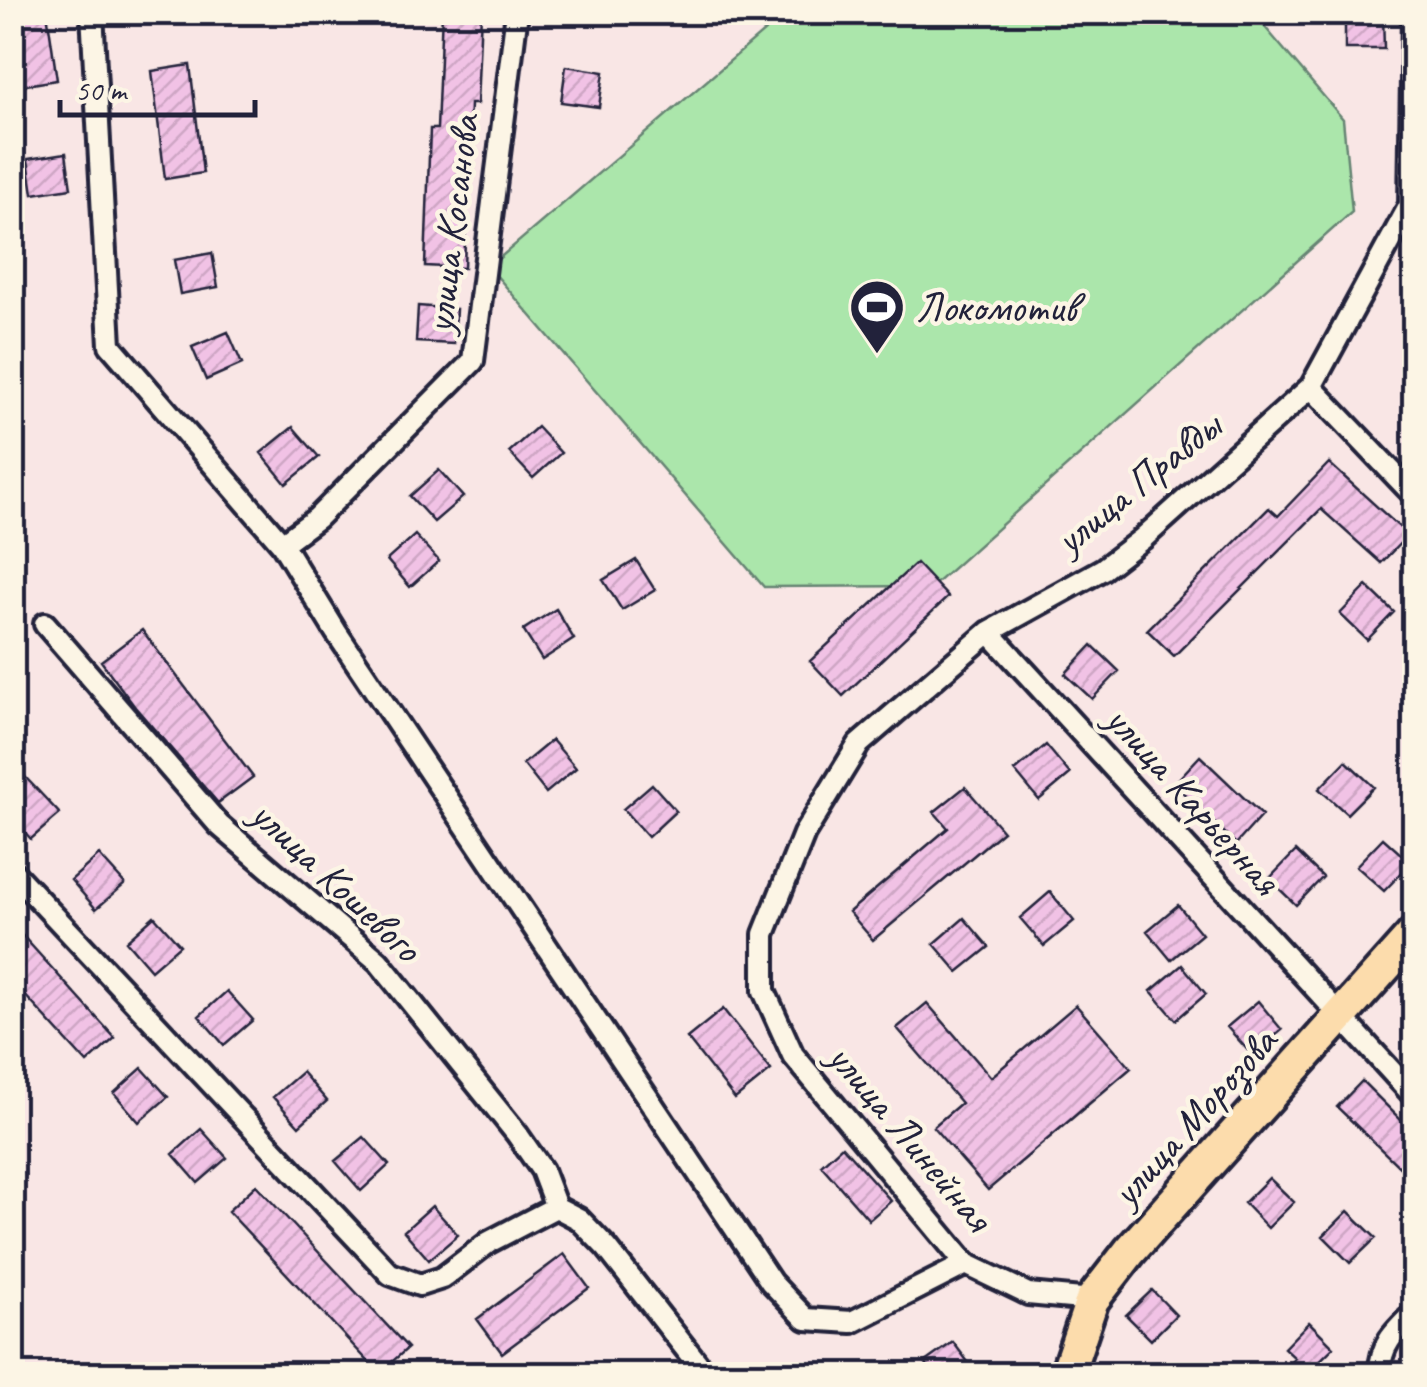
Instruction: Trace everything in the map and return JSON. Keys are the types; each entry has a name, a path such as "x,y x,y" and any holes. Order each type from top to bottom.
{"main road":[{"name":"улица Морозова","path":"1067,1374 1092,1300 1130,1251 1414,934"}],"street":[{"path":"92,12 110,345 282,544 336,632 771,1282 806,1319 852,1322 966,1264"},
{"name":"улица Косанова","path":"282,544 316,518 473,361 517,12"},
{"name":"улица Правды","path":"764,934 804,834 859,744 990,632 1103,569 1142,539 1311,388 1412,205 1413,12"},
{"path":"1311,388 1414,495"},
{"name":"улица Кошевого","path":"45,624 219,825 378,960 542,1170 556,1207"},
{"name":"улица Карьерная","path":"990,632 1414,1096"},
{"path":"12,870 390,1274 420,1284 442,1278 489,1242 556,1207 579,1219 608,1248 698,1363 699,1374"},
{"name":"улица Линейная","path":"764,934 764,991 793,1055 966,1264 1028,1294 1092,1300"},
{"path":"1380,1374 1380,1358 1392,1334 1414,1313"}],"green space":[{"name":"Локомотив","path":"786,13 1253,13 1343,119 1352,212 933,586 764,587 489,267"}],"building":[{"path":"12,12 47,12 57,80 20,86"},
{"path":"442,12 481,12 477,104 470,104 464,268 425,266 430,129 437,129"},
{"path":"1345,13 1383,13 1384,49 1345,49"},
{"path":"190,65 203,173 165,179 152,71"},
{"path":"566,66 604,72 599,107 561,102"},
{"path":"66,153 71,188 33,194 28,159"},
{"path":"212,253 218,287 180,294 174,260"},
{"path":"418,306 456,309 454,344 416,342"},
{"path":"228,332 242,364 206,380 192,347"},
{"path":"293,427 319,457 286,484 261,453"},
{"path":"537,427 561,453 533,478 509,452"},
{"path":"1329,463 1408,535 1381,563 1321,509 1174,656 1147,630 1269,508 1278,516"},
{"path":"439,470 463,497 434,522 410,496"},
{"path":"415,535 439,561 410,587 387,560"},
{"path":"636,560 655,590 622,610 603,580"},
{"path":"916,563 948,597 843,696 810,661"},
{"path":"1367,586 1394,612 1367,640 1340,614"},
{"path":"556,609 574,639 542,660 523,630"},
{"path":"142,630 253,777 218,803 135,707 101,661"},
{"path":"1092,645 1119,671 1092,699 1065,674"},
{"path":"552,740 576,768 546,793 523,764"},
{"path":"1046,745 1070,774 1039,800 1015,771"},
{"path":"1200,756 1262,815 1236,844 1174,784"},
{"path":"1346,761 1374,787 1347,814 1319,789"},
{"path":"12,763 60,814 31,839 12,818"},
{"path":"652,784 676,811 648,837 623,809"},
{"path":"965,787 1003,831 873,940 849,912 948,828 934,812"},
{"path":"1383,838 1411,863 1384,891 1356,866"},
{"path":"1296,851 1323,877 1296,905 1269,879"},
{"path":"99,855 125,884 96,909 71,880"},
{"path":"1050,892 1074,921 1044,946 1020,918"},
{"path":"1178,905 1202,934 1171,960 1147,931"},
{"path":"154,916 180,945 151,970 126,941"},
{"path":"964,918 989,947 958,972 934,944"},
{"path":"12,924 115,1038 87,1063 12,981"},
{"path":"1182,965 1206,994 1176,1020 1151,991"},
{"path":"227,991 253,1020 224,1045 199,1016"},
{"path":"1258,1001 1282,1030 1252,1055 1227,1027"},
{"path":"927,1003 991,1077 1076,1005 1131,1068 988,1190 933,1127 961,1103 897,1028"},
{"path":"723,1009 771,1070 735,1099 687,1038"},
{"path":"142,1068 168,1097 139,1122 114,1093"},
{"path":"302,1072 327,1101 299,1126 273,1097"},
{"path":"1362,1081 1414,1133 1414,1181 1337,1107"},
{"path":"201,1129 227,1158 198,1183 173,1154"},
{"path":"364,1137 389,1165 361,1191 335,1161"},
{"path":"842,1146 891,1201 869,1220 821,1165"},
{"path":"1269,1178 1294,1202 1268,1228 1244,1203"},
{"path":"256,1185 408,1348 379,1373 228,1211"},
{"path":"432,1206 458,1235 429,1260 404,1231"},
{"path":"1348,1211 1376,1238 1350,1263 1323,1236"},
{"path":"564,1254 589,1288 502,1353 477,1319"},
{"path":"1152,1290 1176,1315 1151,1340 1126,1315"},
{"path":"1309,1322 1334,1347 1306,1374 1279,1374 1295,1358 1284,1348"},
{"path":"953,1342 971,1366 960,1374 934,1374 925,1362"}],"place":[{"name":"Локомотив","path":"877,356"}]}
